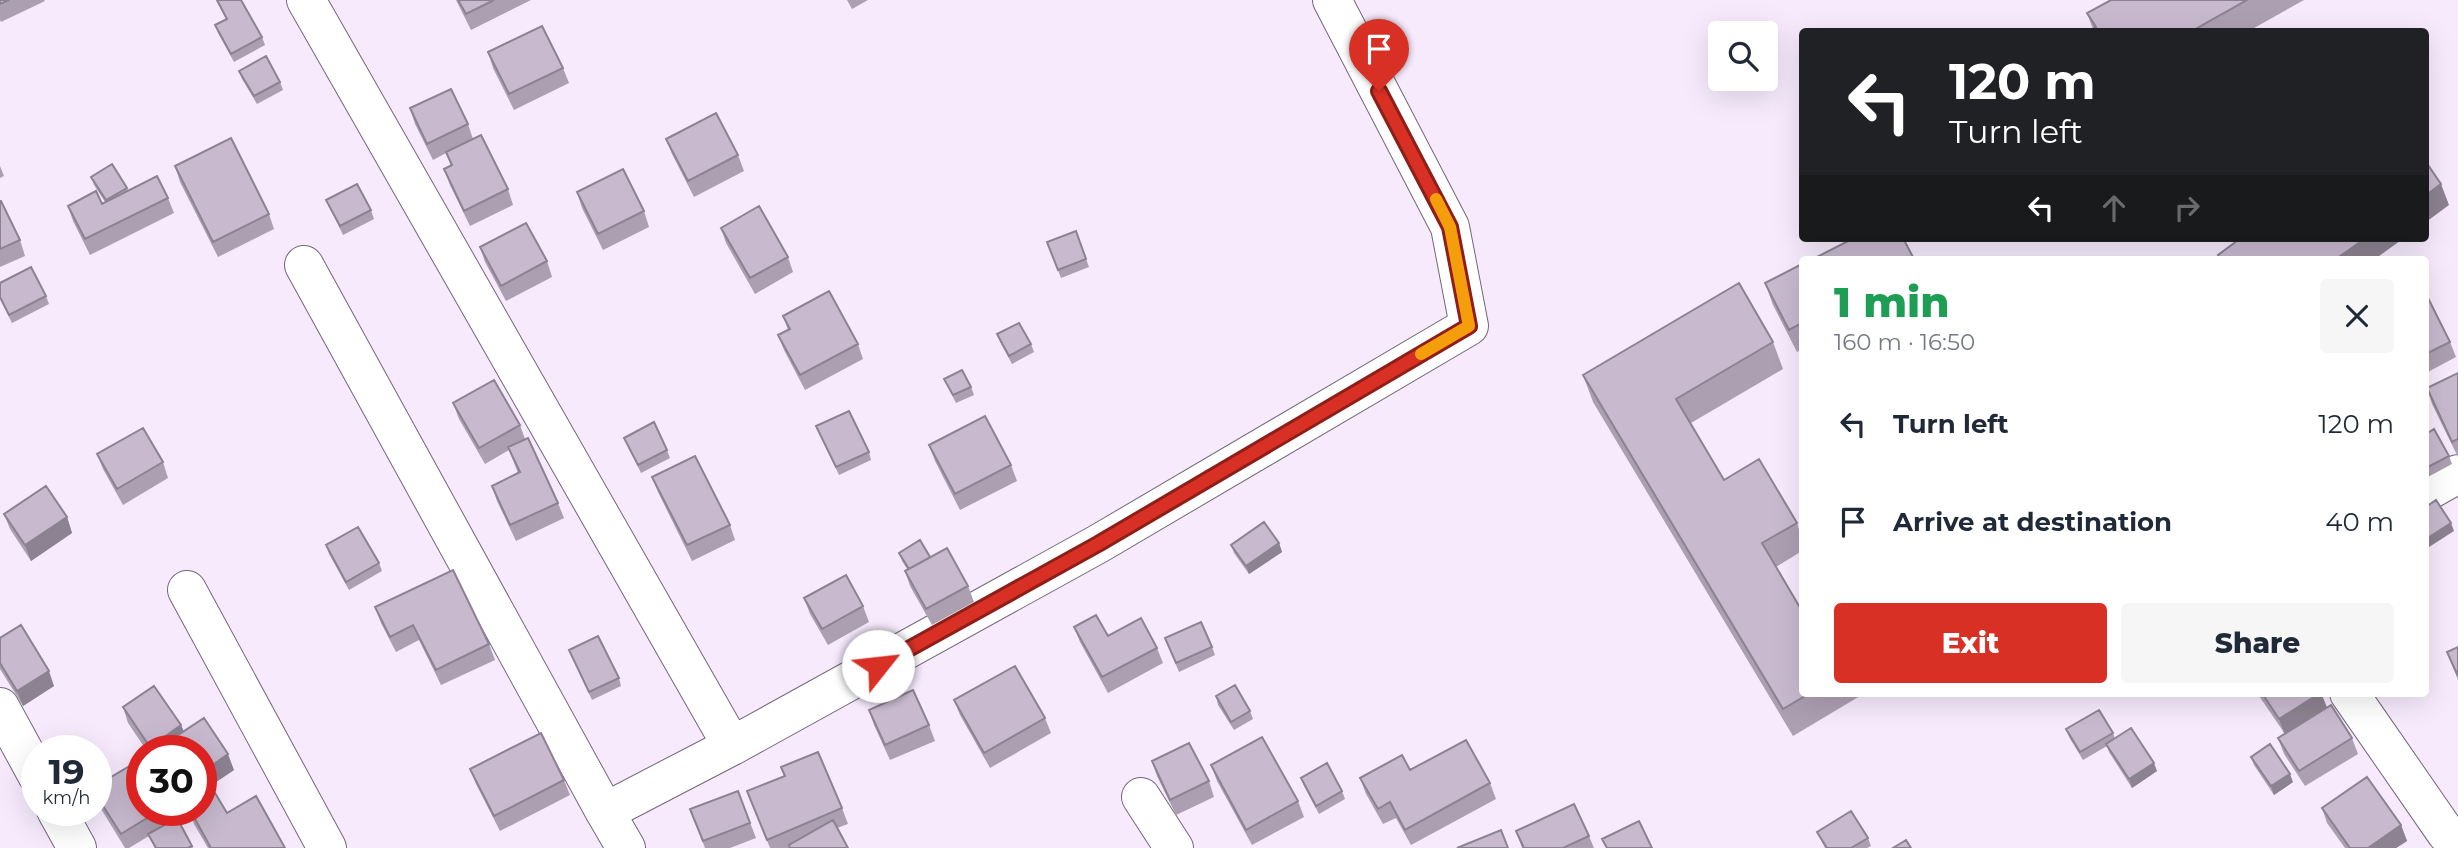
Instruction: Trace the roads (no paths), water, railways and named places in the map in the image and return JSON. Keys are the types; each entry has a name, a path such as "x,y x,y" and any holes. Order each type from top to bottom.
{"street":[{"path":"306,0 732,746"},
{"path":"605,812 732,746 1098,544 1469,326 1450,227 1332,0"},
{"path":"304,265 626,848"},
{"path":"2429,490 2458,474"},
{"path":"187,590 327,848"},
{"path":"2352,697 2446,833 2458,846"},
{"path":"0,707 21,746"},
{"path":"1141,797 1174,848"},
{"path":"65,826 77,848"}]}
